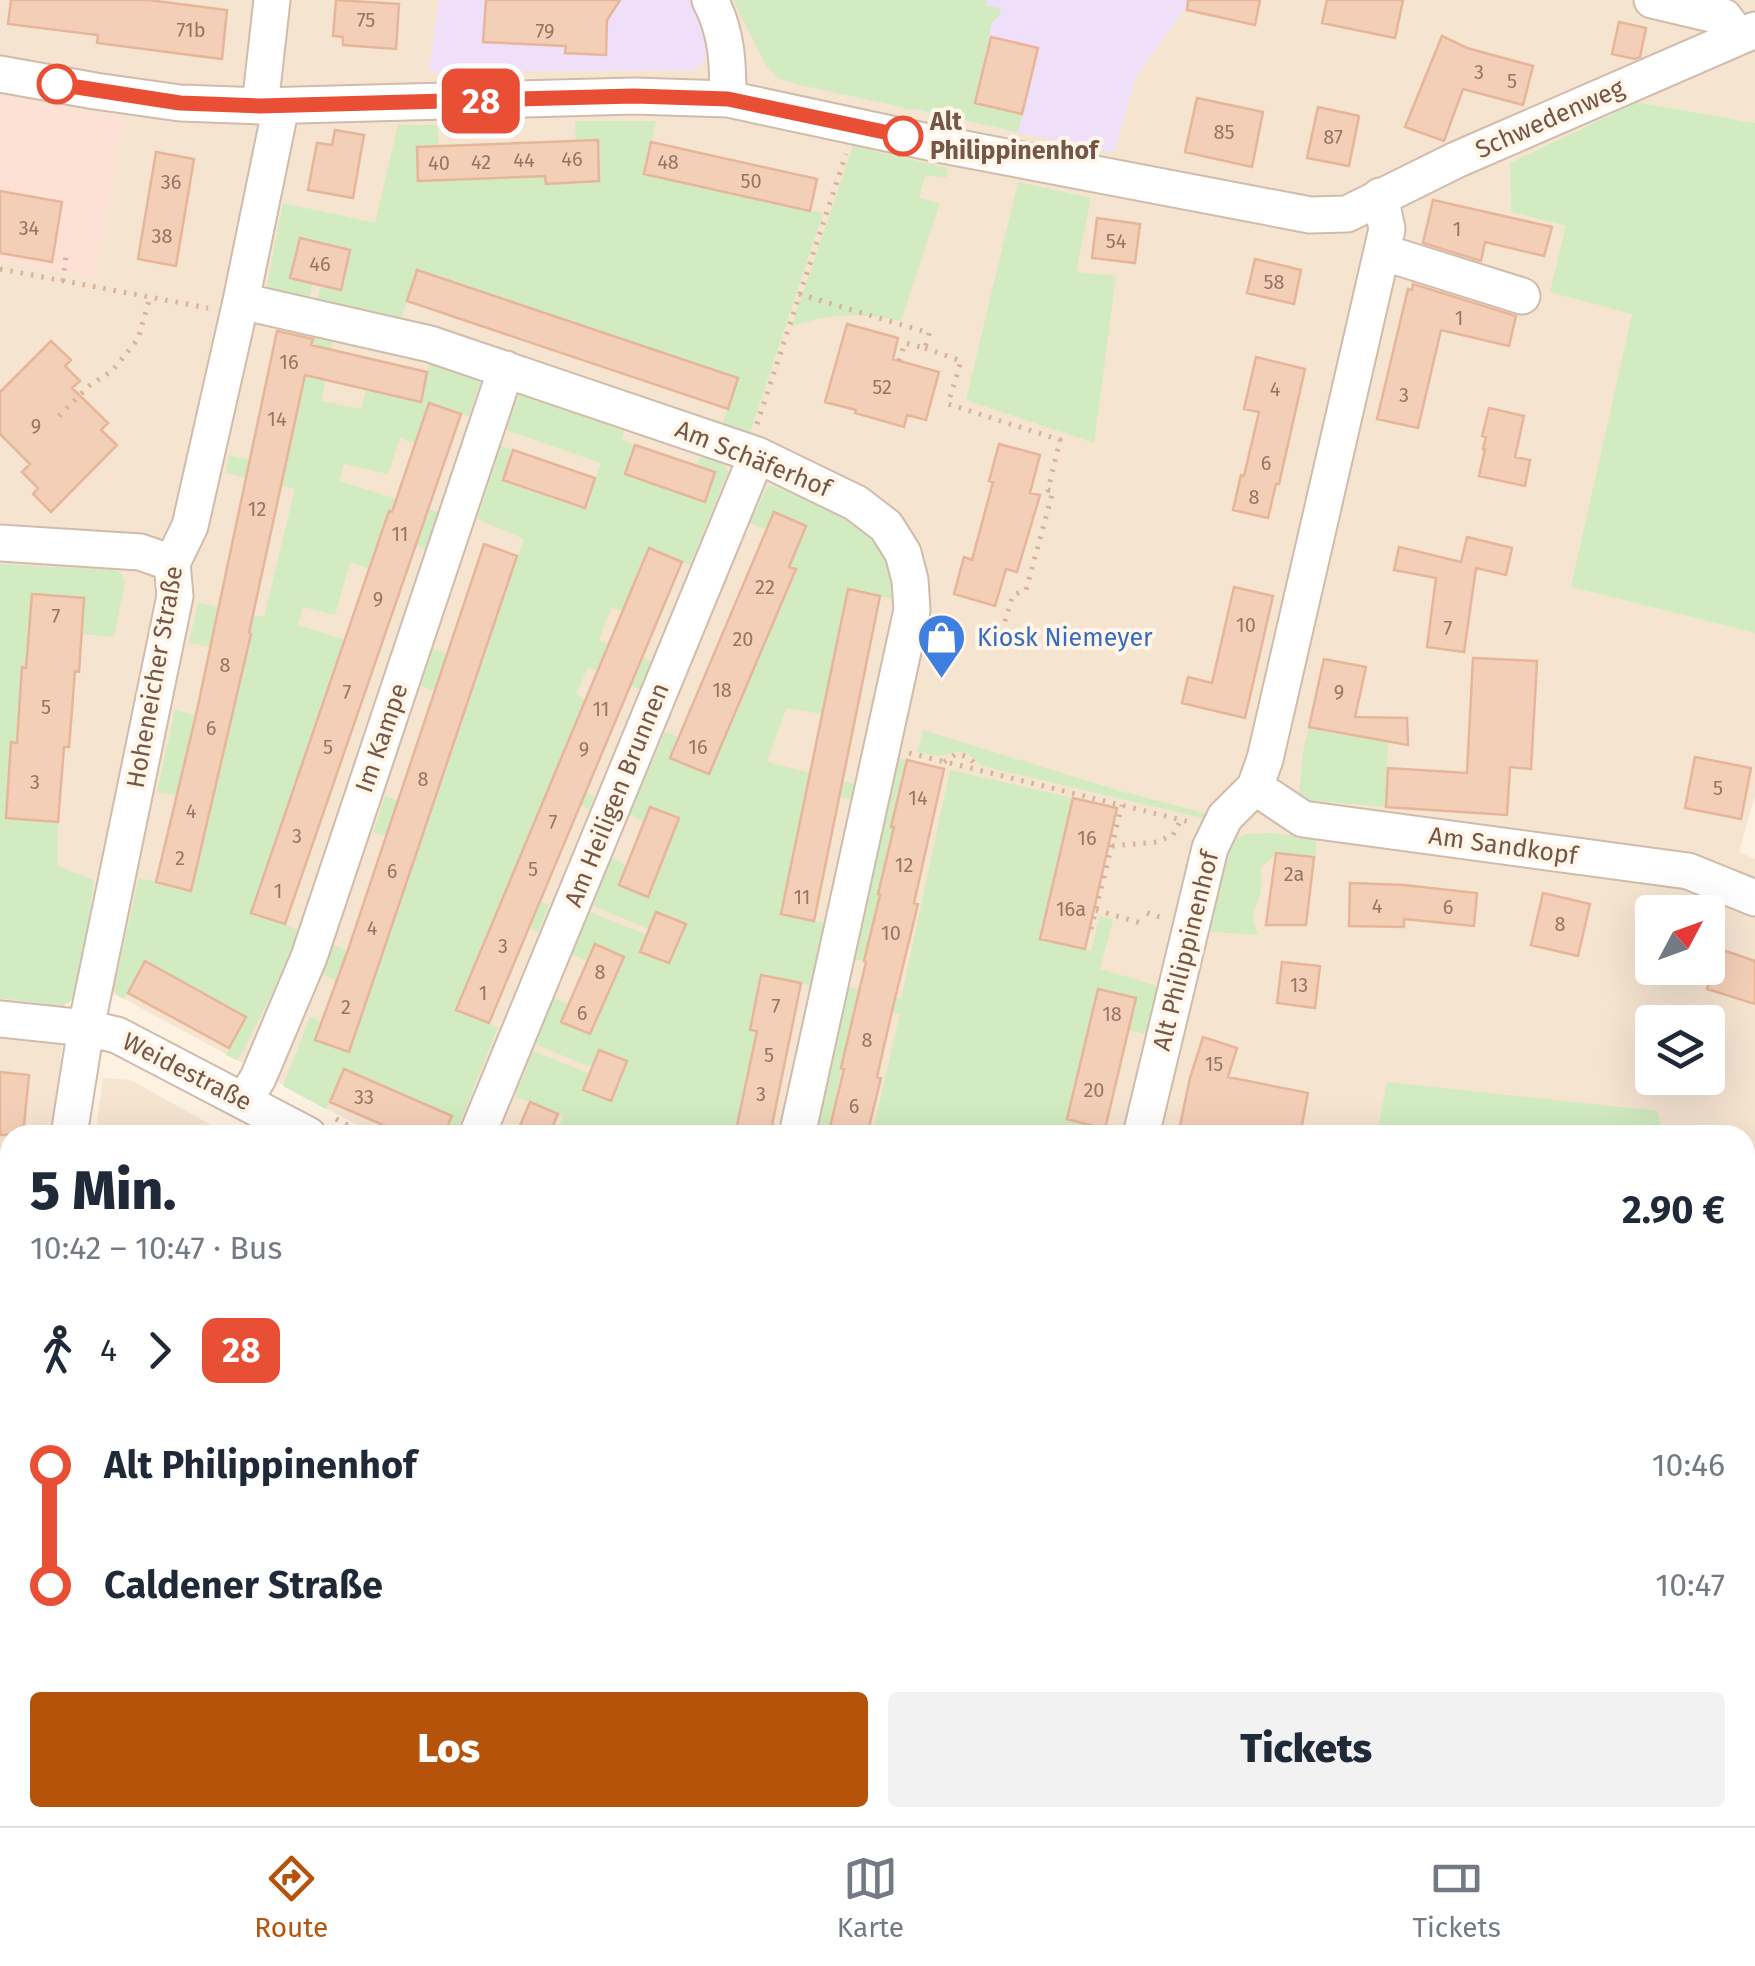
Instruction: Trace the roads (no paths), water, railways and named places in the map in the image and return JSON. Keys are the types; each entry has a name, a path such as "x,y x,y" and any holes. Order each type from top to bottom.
{"street":[{"name":"Hoheneicher Straße","path":"71,1125 86,1028 174,596 172,563 190,526 239,308 270,106 272,0"},
{"path":"0,74 180,103 270,106 634,96 728,99 728,51 710,0"},
{"path":"1652,0 1724,17 1747,33"},
{"name":"Schwedenweg","path":"728,99 1310,214 1348,214 1456,160 1747,33"},
{"name":"Alt Philippinenhof","path":"1143,1125 1206,864 1225,817 1256,787 1265,759 1387,230 1380,196"},
{"path":"1382,252 1522,296"},
{"name":"Am Schäferhof","path":"239,308 430,344 506,368 757,455 856,503 886,526 904,553 912,610 800,1125"},
{"name":"Im Kampe","path":"244,1101 258,1078 309,957 506,368"},
{"name":"Am Heiligen Brunnen","path":"480,1125 757,455"},
{"path":"0,544 140,552 172,563"},
{"name":"Am Sandkopf","path":"1256,787 1303,819 1688,870 1755,898"},
{"name":"Weidestraße","path":"0,1019 117,1035 289,1125"}],"place":[{"name":"Alt Philippinenhof","path":"903,136"},
{"name":"Kiosk Niemeyer","path":"942,680"}]}
